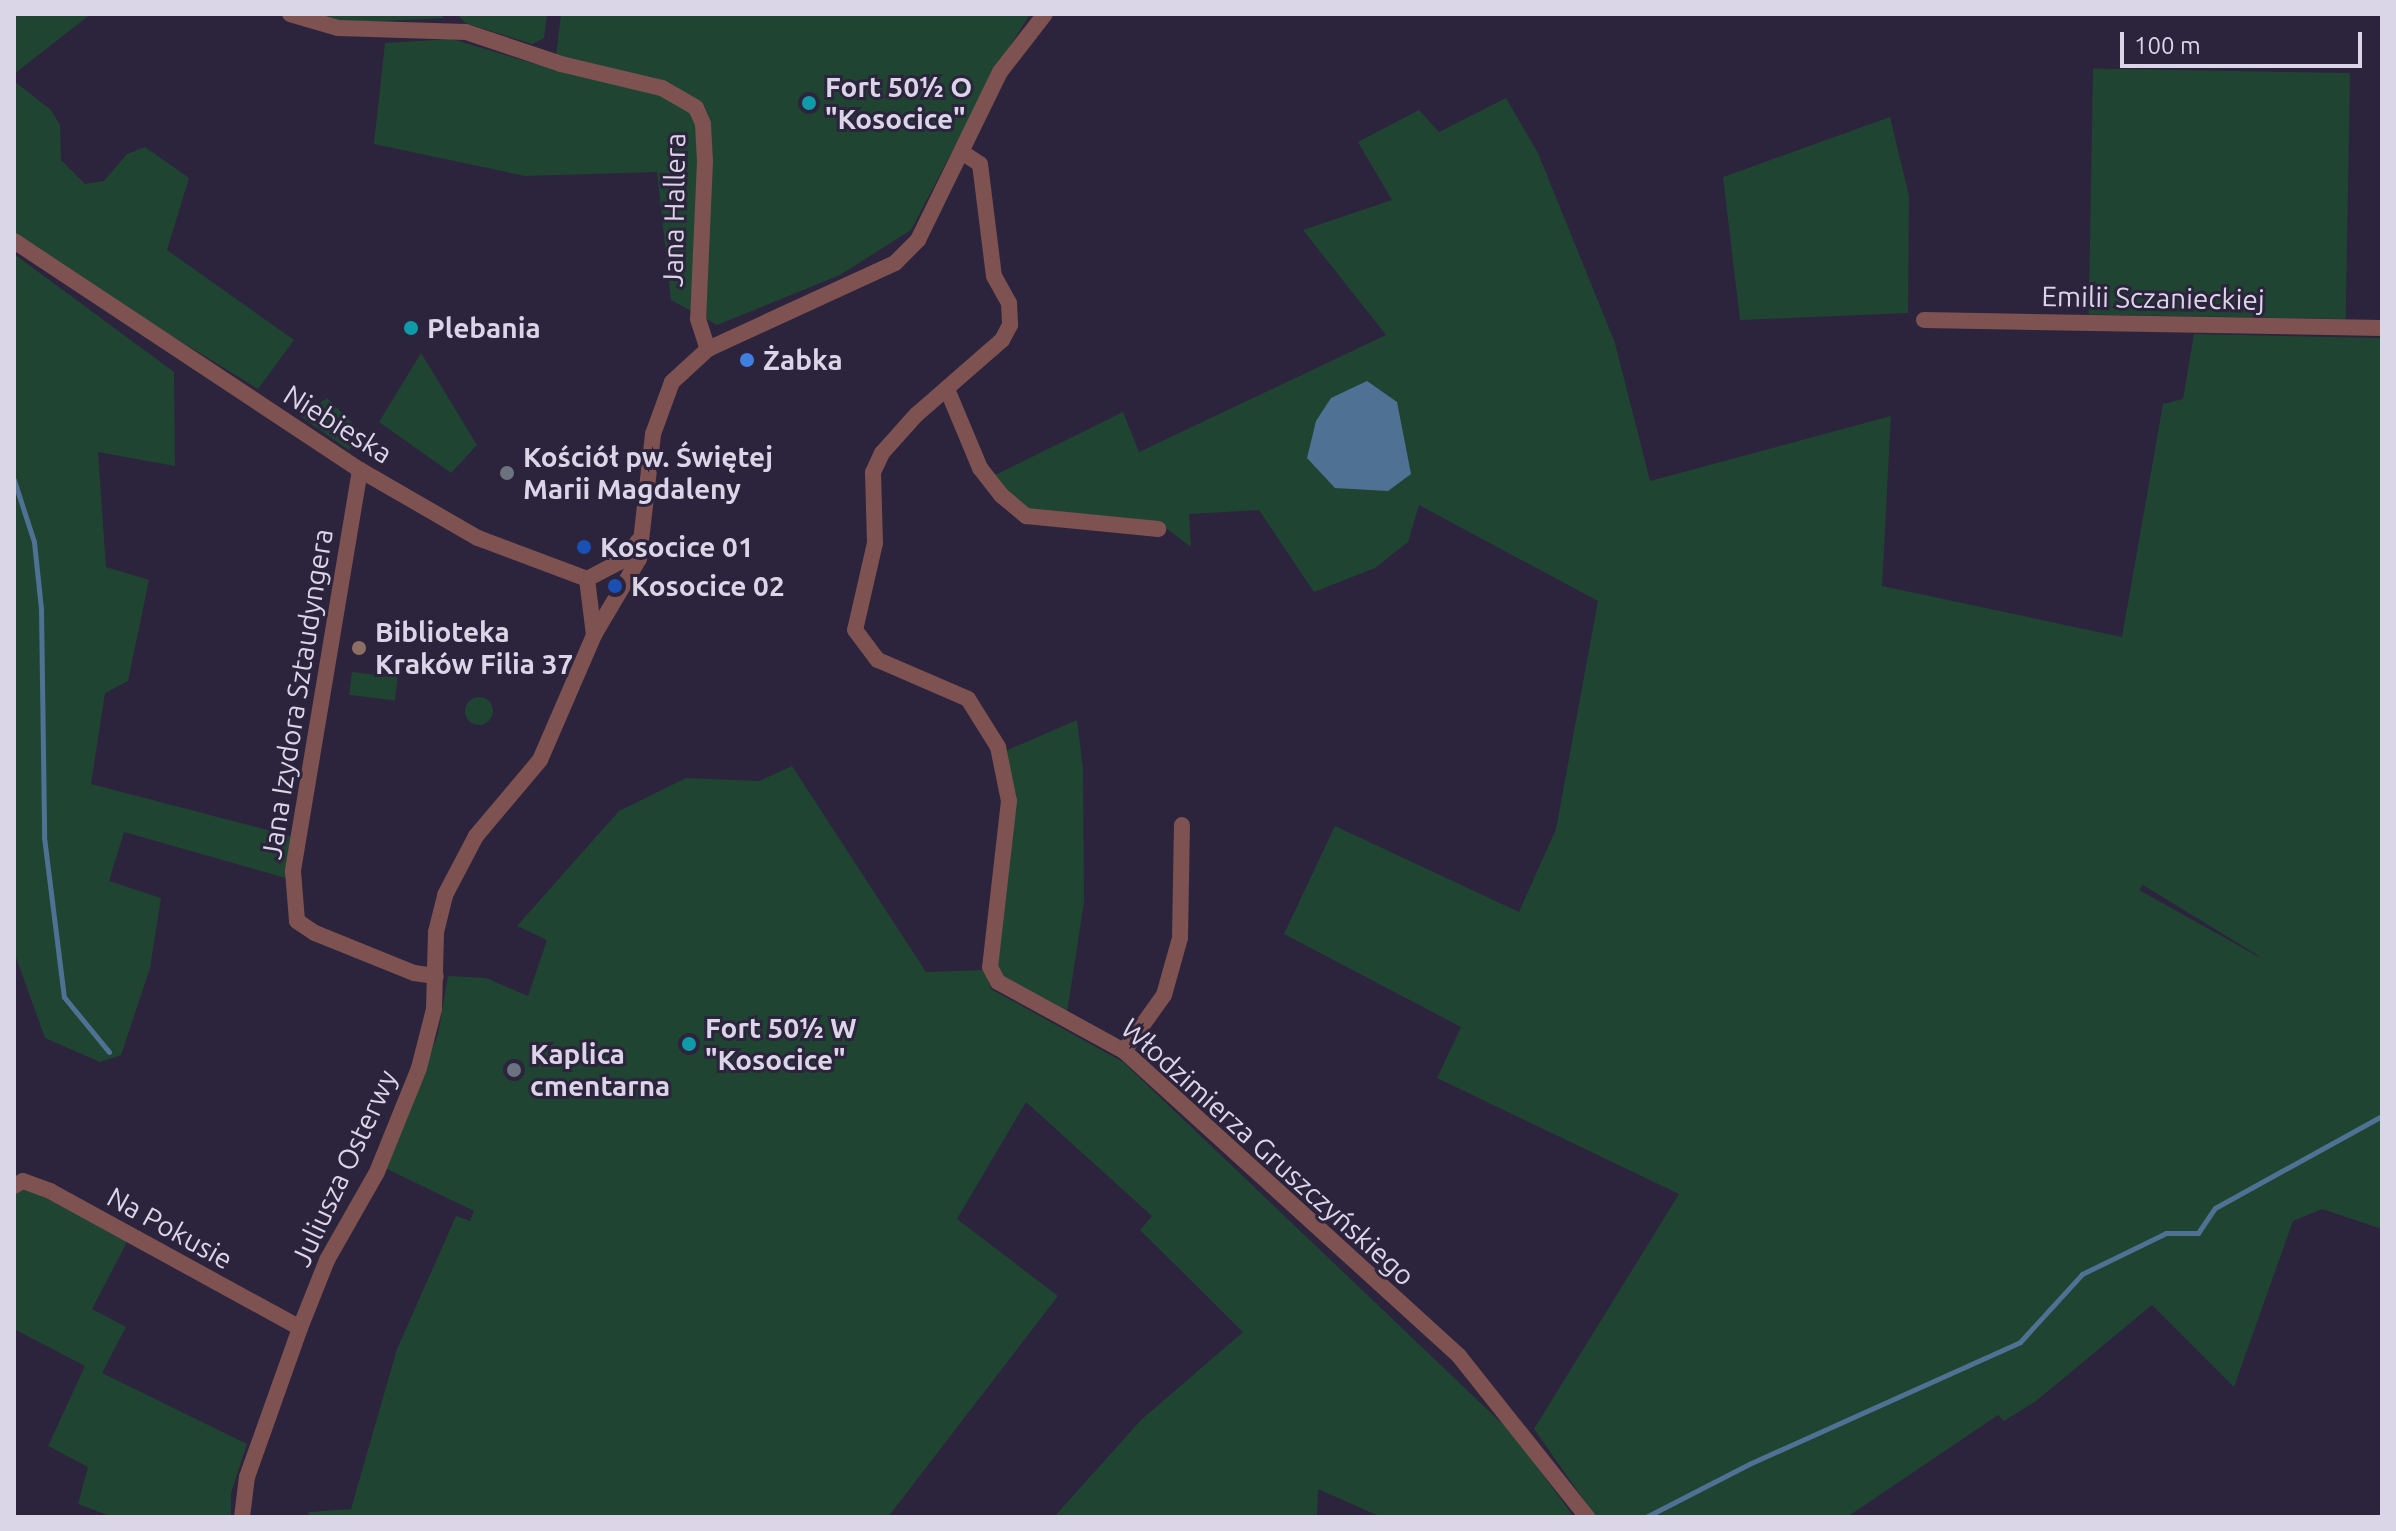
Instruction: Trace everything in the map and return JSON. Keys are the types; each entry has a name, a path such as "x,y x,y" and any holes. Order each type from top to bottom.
{"street":[{"name":"Jana Hallera","path":"290,14 323,26 466,32 561,64 662,88 696,108 703,124 705,161 698,319 708,349"},
{"name":"Juliusza Osterwy","path":"242,1517 247,1477 327,1260 377,1172 409,1098 428,1040 436,976 436,932 458,866 476,836 540,760 594,635 639,559 658,409 678,375 708,349 895,263 918,240 1000,72 1045,14"},
{"name":"Włodzimierza Gruszczyńskiego","path":"963,153 980,164 994,276 1009,303 1010,325 1002,340 894,437 873,472 875,543 855,630 878,660 968,699 998,747 1009,801 990,967 998,982 1124,1051 1459,1356 1587,1517"},
{"name":"Niebieska","path":"14,241 360,470 478,538 587,579"},
{"name":"Emilii Sczanieckiej","path":"1924,320 2382,328"},
{"path":"947,389 980,468 1001,495 1026,516 1158,529"},
{"name":"Jana Izydora Sztaudyngera","path":"360,470 293,871 297,921 315,933 414,973 436,976"},
{"path":"594,635 587,579 627,558 643,533"},
{"path":"1124,1051 1164,995 1180,938 1182,825"},
{"name":"Na Pokusie","path":"14,1186 23,1181 50,1191 300,1328"}],"green space":[{"path":"14,14 91,14 14,74"},
{"path":"302,14 437,14 445,18 343,23"},
{"path":"547,14 544,38 532,44 465,23 458,15"},
{"path":"561,14 1030,14 991,77 911,230 840,275 717,325 671,300 657,172 525,176 374,144 385,43 452,39 535,64 555,65"},
{"path":"2093,69 2350,73 2346,319 2089,314"},
{"path":"14,81 51,110 60,125 61,160 85,184 104,181 127,154 145,147 189,178 167,250 294,340 258,389 80,279 14,232"},
{"path":"1506,98 1538,153 1615,343 1650,481 1891,416 1882,586 2122,637 2163,404 2183,399 2194,334 2382,338 2382,1229 2322,1209 2293,1221 2234,1387 2152,1305 2036,1401 2004,1421 1998,1415 1847,1517 1596,1517 1534,1429 1679,1194 1437,1078 1461,1027 1284,934 1335,826 1519,912 1556,829 1598,601 1419,505 1408,542 1375,568 1314,592 1259,510 1189,514 1191,547 1162,525 1028,513 991,477 1123,412 1139,452 1386,335 1303,230 1392,200 1358,142 1419,110 1439,132","holes":["2143,885 2259,957 2139,890"]},
{"path":"1890,117 1909,196 1908,313 1740,320 1723,177"},
{"path":"14,254 174,372 175,466 98,452 106,567 149,580 128,681 105,693 91,784 294,837 286,878 124,832 109,881 161,898 150,968 121,1055 100,1062 45,1038 14,952"},
{"path":"421,353 477,445 451,473 379,422"},
{"path":"327,398 362,433 349,450 300,416"},
{"path":"352,672 398,678 395,700 349,695"},
{"path":"479,697 489,701 493,711 489,721 479,725 469,721 465,711 469,701"},
{"path":"1077,720 1083,768 1084,902 1067,1013 1002,980 994,947 1007,861 1003,752"},
{"path":"792,766 926,972 986,970 991,989 1123,1062 1513,1434 1574,1517 1381,1517 1318,1489 1317,1517 1054,1517 1141,1420 1243,1332 1140,1230 1152,1216 1026,1102 957,1219 1058,1296 888,1517 308,1517 309,1512 351,1509 397,1349 456,1216 470,1221 474,1211 385,1168 438,1034 448,976 486,978 528,996 547,940 517,926 619,811 686,778 759,781"},
{"path":"28,1189 128,1240 92,1309 126,1327 102,1373 247,1444 231,1493 231,1517 113,1517 78,1504 88,1467 48,1446 85,1366 14,1329 14,1194"}],"water":[{"path":"1367,381 1397,402 1411,474 1388,491 1335,488 1307,458 1316,421 1331,398"}],"waterway":[{"path":"14,480 34,542 41,609 44,837 64,997 109,1052"},
{"path":"1646,1517 1749,1464 2020,1342 2082,1274 2166,1233 2198,1233 2215,1208 2382,1116"}],"place":[{"name":"Fort 50½ O \"Kosocice\"","path":"809,103"},
{"name":"Plebania","path":"411,328"},
{"name":"Żabka","path":"747,360"},
{"name":"Kościół pw. Świętej Marii Magdaleny","path":"507,473"},
{"name":"Kosocice 01","path":"584,547"},
{"name":"Kosocice 02","path":"615,586"},
{"name":"Biblioteka Kraków Filia 37","path":"359,648"},
{"name":"Fort 50½ W \"Kosocice\"","path":"689,1044"},
{"name":"Kaplica cmentarna","path":"514,1070"}]}
